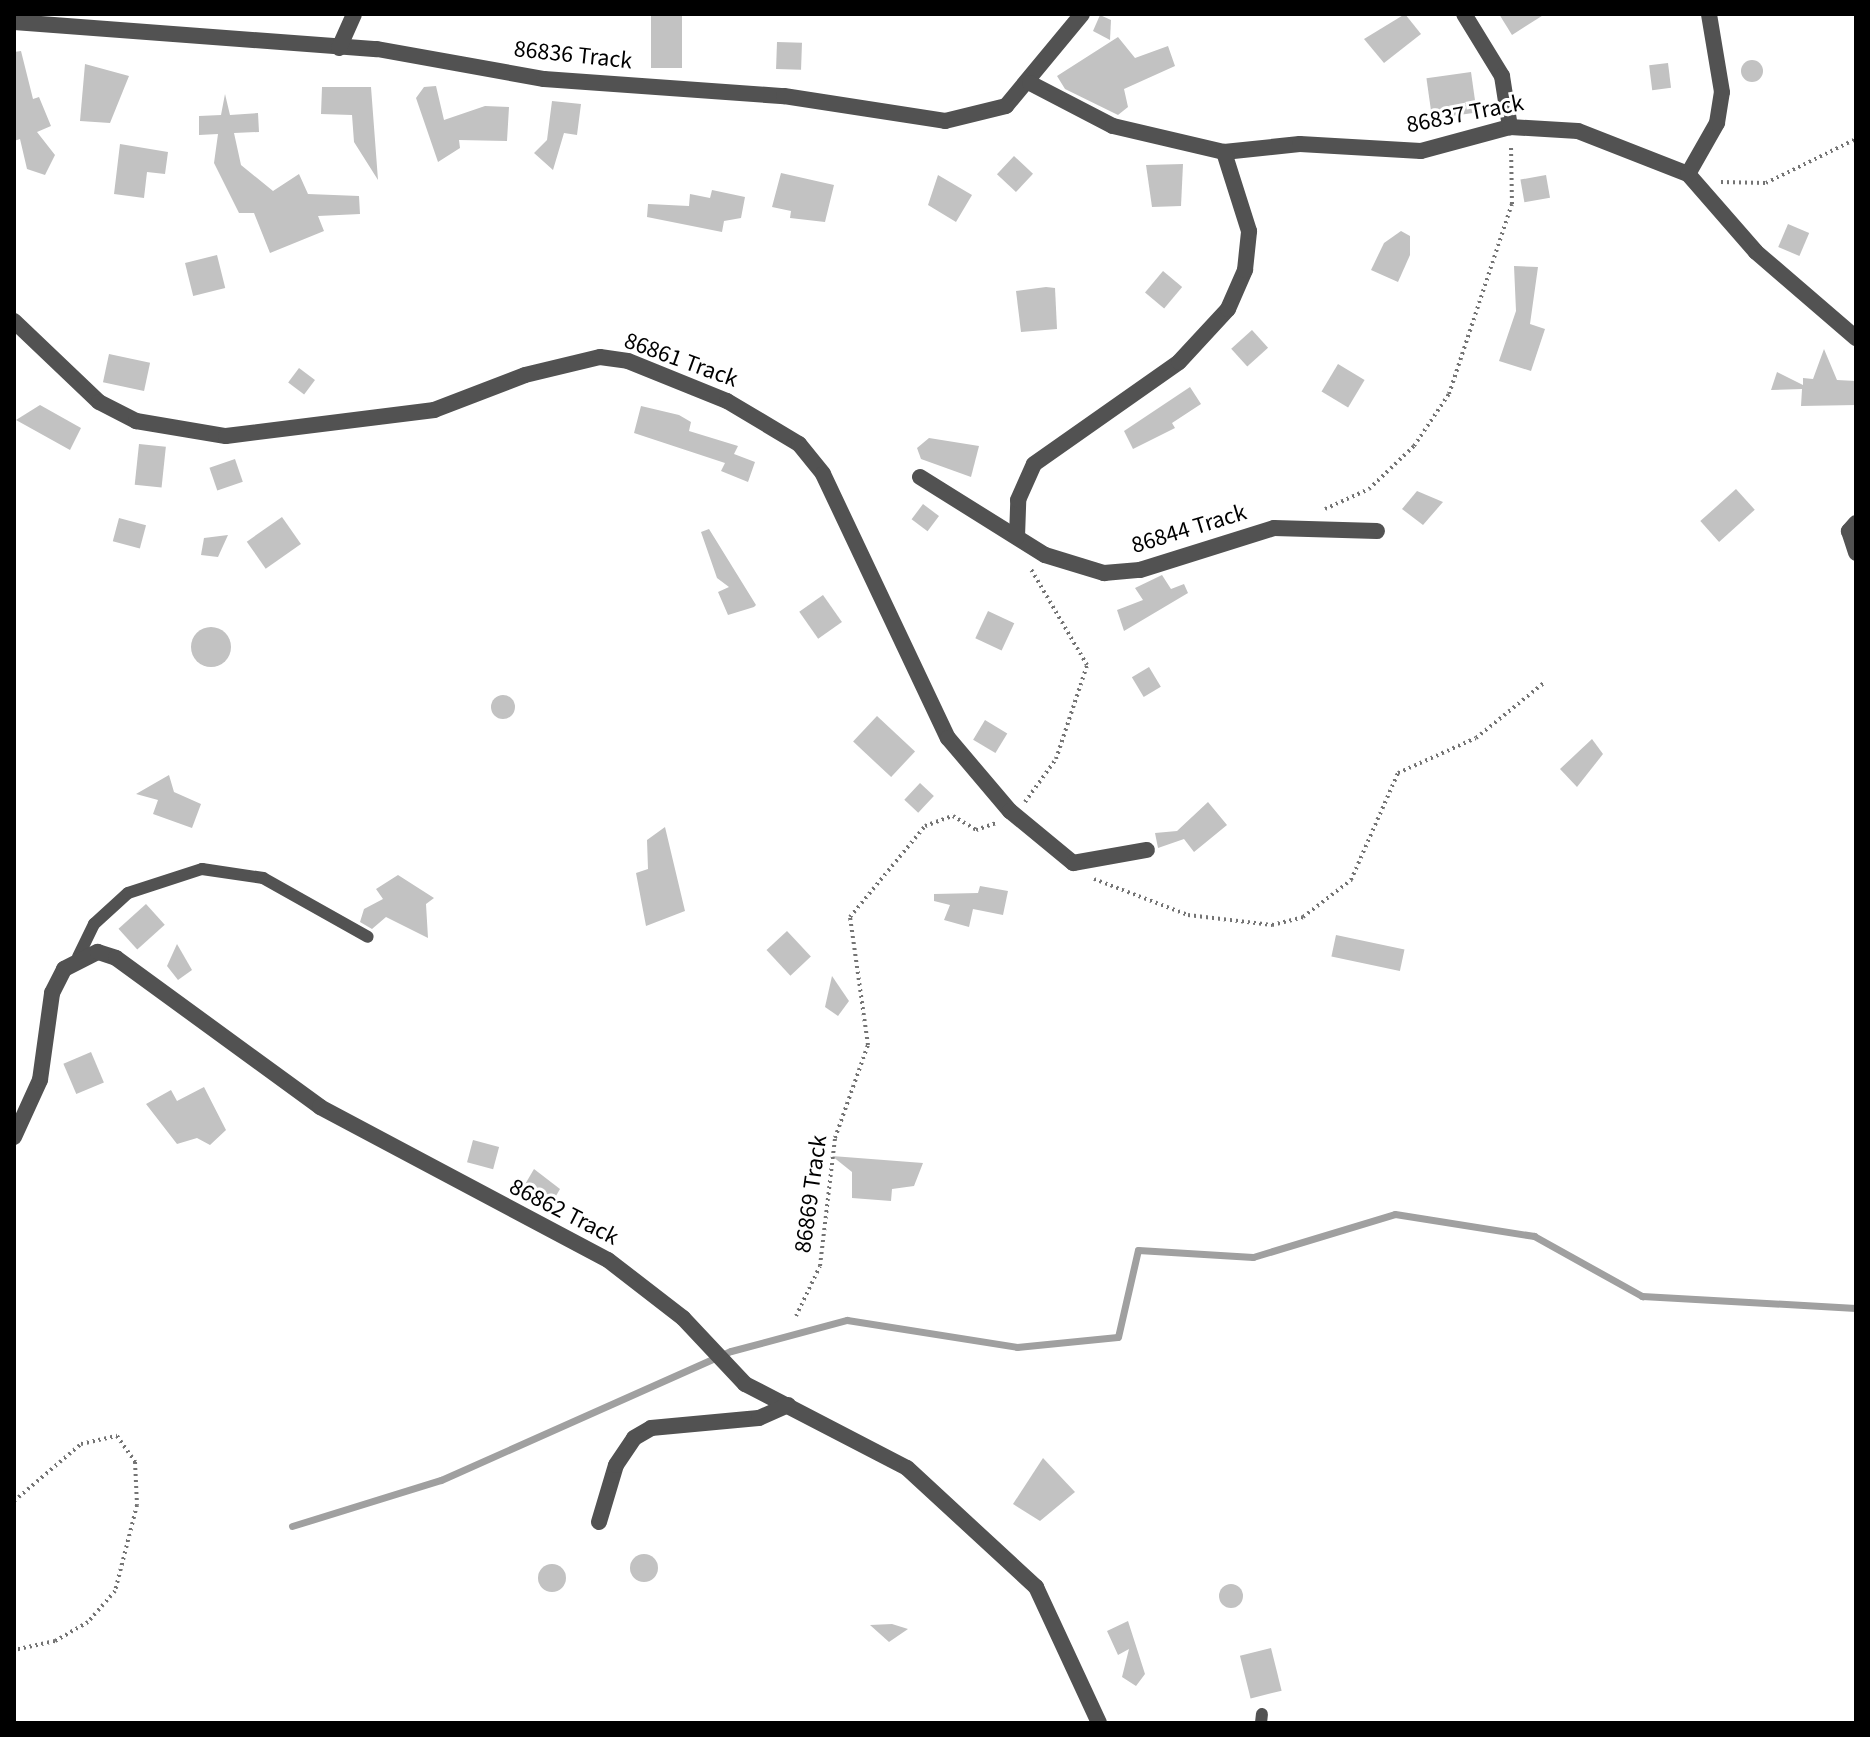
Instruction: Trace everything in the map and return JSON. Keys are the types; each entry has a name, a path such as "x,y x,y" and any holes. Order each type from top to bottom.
{"street":[{"path":"339,48 354,14"},
{"name":"86836 Track","path":"14,22 339,48 544,79 784,96 945,121 981,117 1030,83 1082,14"},
{"path":"1464,14 1502,76 1510,127"},
{"path":"1709,14 1722,92 1717,123 1688,174 1756,252 1856,338"},
{"name":"86837 Track","path":"1030,83 1113,126 1224,152 1300,144 1421,151 1510,127 1578,131 1688,174"},
{"path":"1017,537 1018,500 1034,464 1179,362 1228,309 1245,270 1249,231 1224,152"},
{"name":"86861 Track","path":"14,321 99,402 136,421 211,434 434,410 549,367 600,357 628,361 769,421 823,474 948,738 1010,811 1073,863"},
{"name":"86844 Track","path":"920,477 1068,565 1121,575 1274,528 1377,531"},
{"path":"1856,523 1849,531 1856,553"},
{"path":"1073,863 1147,850"},
{"path":"14,1137 40,1080 52,993 78,957"},
{"name":"86862 Track","path":"78,957 116,958 255,1066 358,1130 608,1260 683,1318 745,1384 907,1468 1003,1552 1057,1621 1099,1723"},
{"path":"599,1522 616,1465 634,1438 651,1428 759,1418 788,1405"}],"lane":[{"path":"78,957 94,924 128,893 202,869 263,878 368,937"}],"path":[{"path":"1313,514 1369,489 1414,446 1449,394 1512,204 1510,127"},
{"path":"1688,174 1766,183 1856,139"},
{"name":"86869 Track","path":"796,1316 820,1266 835,1138 868,1045 850,917 925,826 953,816 989,829 1028,800 1056,759 1087,665 1026,561"},
{"path":"1073,863 1096,881 1188,915 1272,925 1303,917 1351,880 1398,773 1476,738 1545,682"},
{"path":"14,1501 81,1444 117,1436 135,1462 137,1505 126,1560 105,1607 55,1641 14,1650"}],"building":[{"path":"651,14 682,14 682,68 651,68"},
{"path":"1405,14 1421,34 1384,63 1364,39"},
{"path":"1499,14 1545,14 1512,35"},
{"path":"1100,15 1111,20 1110,40 1093,31"},
{"path":"1118,37 1135,58 1168,46 1175,66 1124,89 1128,107 1118,115 1065,89 1057,76"},
{"path":"777,42 802,43 801,70 776,69"},
{"path":"21,51 33,99 39,97 51,126 37,132 55,155 45,175 27,169 20,139 14,141 14,52"},
{"path":"1752,60 1760,63 1763,71 1760,79 1752,82 1744,79 1741,71 1744,63"},
{"path":"1668,63 1671,88 1652,90 1649,65"},
{"path":"85,64 129,76 110,123 80,121"},
{"path":"1471,72 1477,113 1432,119 1426,78"},
{"path":"436,86 444,120 485,106 509,107 507,141 459,140 460,148 438,162 416,98 424,87"},
{"path":"322,87 371,87 378,180 354,142 352,115 321,114"},
{"path":"225,94 230,115 258,113 259,132 234,133 241,165 273,191 299,174 308,194 359,196 360,214 318,216 324,231 270,253 254,213 239,213 214,163 218,134 199,135 199,116 221,115"},
{"path":"552,101 581,104 577,135 564,133 553,170 534,153 547,140"},
{"path":"120,144 168,152 165,174 147,172 144,198 114,194"},
{"path":"1014,156 1033,174 1016,192 997,174"},
{"path":"1183,164 1181,206 1152,207 1146,165"},
{"path":"781,173 834,185 825,222 790,218 791,211 772,207"},
{"path":"938,175 972,195 956,222 928,205"},
{"path":"1546,175 1550,198 1524,202 1520,180"},
{"path":"712,190 745,197 741,218 724,221 722,232 647,217 648,204 689,206 690,194 710,198"},
{"path":"1788,224 1809,233 1799,256 1778,247"},
{"path":"1401,231 1410,236 1410,255 1398,282 1371,270 1384,243"},
{"path":"217,255 225,288 193,296 185,263"},
{"path":"1514,266 1538,267 1530,324 1545,329 1531,371 1499,361 1516,311"},
{"path":"1163,271 1182,287 1164,309 1145,292"},
{"path":"1055,288 1057,329 1021,332 1016,291"},
{"path":"1252,330 1268,348 1247,367 1231,349"},
{"path":"1824,349 1837,380 1856,381 1856,405 1801,406 1802,389 1771,390 1777,372 1803,385 1803,378 1813,379"},
{"path":"109,354 150,363 144,391 103,382"},
{"path":"1338,364 1365,380 1348,407 1322,391"},
{"path":"299,368 315,380 304,394 288,382"},
{"path":"1190,387 1201,404 1172,423 1175,428 1133,449 1124,431"},
{"path":"40,405 81,428 70,450 16,420"},
{"path":"641,406 679,415 691,422 689,431 738,446 734,454 755,462 748,482 721,471 725,463 634,433"},
{"path":"929,438 979,446 971,477 921,459 917,448"},
{"path":"139,444 166,447 162,488 135,485"},
{"path":"235,459 243,482 217,490 209,468"},
{"path":"1736,489 1755,510 1719,542 1700,521"},
{"path":"1417,491 1443,502 1423,525 1402,509"},
{"path":"923,504 939,516 928,531 912,519"},
{"path":"282,517 301,544 266,569 247,542"},
{"path":"119,518 146,525 140,548 113,541"},
{"path":"709,529 756,605 754,607 728,615 718,592 729,587 717,578 701,532"},
{"path":"228,535 218,557 201,555 204,538"},
{"path":"1162,575 1171,589 1184,584 1188,593 1124,631 1117,610 1143,600 1135,588"},
{"path":"823,595 842,622 818,639 799,612"},
{"path":"988,611 1014,623 1002,650 975,638"},
{"path":"211,627 225,633 231,647 225,661 211,667 197,661 191,647 197,633"},
{"path":"1149,667 1161,687 1144,697 1132,677"},
{"path":"503,695 511,699 515,707 511,715 503,719 495,715 491,707 495,699"},
{"path":"877,716 915,751 891,777 853,742"},
{"path":"985,720 1007,733 995,753 973,740"},
{"path":"1592,739 1603,754 1577,787 1560,769"},
{"path":"169,775 174,792 201,804 192,828 153,814 158,800 136,794"},
{"path":"920,783 934,796 918,813 904,800"},
{"path":"1208,802 1227,825 1194,852 1184,839 1158,848 1155,833 1177,831"},
{"path":"665,827 685,911 646,926 636,873 648,869 647,840"},
{"path":"398,875 434,898 426,904 428,938 386,917 372,929 360,922 364,909 383,899 376,889"},
{"path":"980,886 1008,891 1003,915 973,909 969,927 944,920 950,905 934,901 934,894 978,893"},
{"path":"146,904 165,925 137,950 119,929"},
{"path":"787,931 811,957 790,976 767,950"},
{"path":"1336,935 1404,950 1400,971 1331,957"},
{"path":"177,944 192,970 178,980 167,966"},
{"path":"832,976 849,1001 838,1016 825,1007"},
{"path":"91,1052 104,1082 76,1094 63,1064"},
{"path":"204,1087 226,1130 210,1145 197,1138 177,1144 146,1104 171,1090 177,1101"},
{"path":"473,1140 499,1147 493,1169 467,1162"},
{"path":"832,1156 923,1163 914,1186 892,1189 891,1201 852,1198 852,1172"},
{"path":"534,1169 560,1189 549,1208 520,1193"},
{"path":"1043,1458 1075,1492 1040,1521 1013,1504"},
{"path":"644,1554 654,1558 658,1568 654,1578 644,1582 634,1578 630,1568 634,1558"},
{"path":"552,1564 562,1568 566,1578 562,1588 552,1592 542,1588 538,1578 542,1568"},
{"path":"1231,1584 1240,1587 1243,1596 1240,1605 1231,1608 1222,1605 1219,1596 1222,1587"},
{"path":"1128,1621 1145,1674 1136,1686 1122,1677 1129,1649 1118,1655 1107,1631"},
{"path":"892,1624 908,1629 889,1642 870,1625"},
{"path":"1271,1648 1282,1691 1251,1698 1240,1656"}],"waterway":[{"path":"292,1526 441,1480 731,1351 847,1320 1017,1347 1118,1337 1138,1250 1253,1257 1395,1214 1534,1236 1642,1296 1856,1308"}]}
